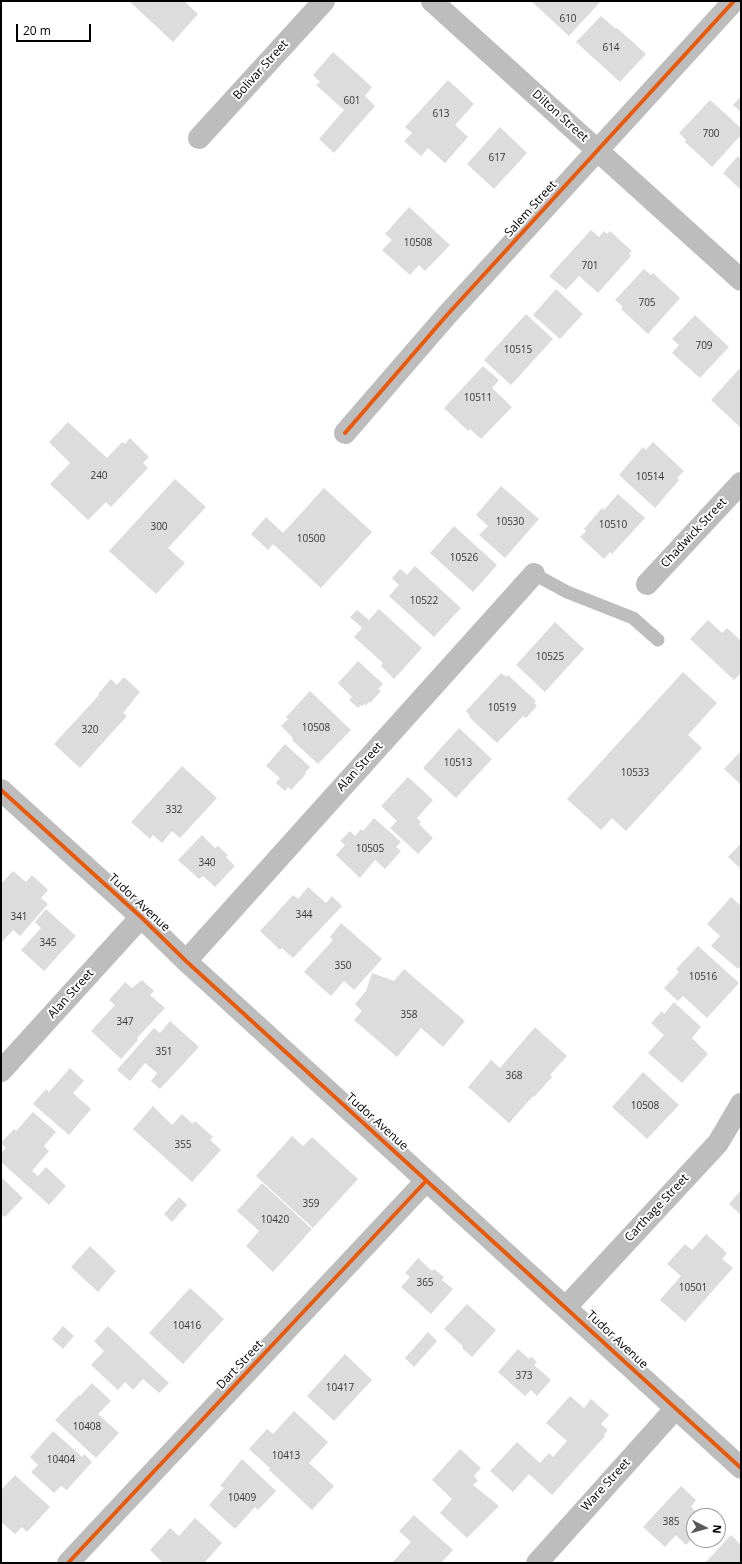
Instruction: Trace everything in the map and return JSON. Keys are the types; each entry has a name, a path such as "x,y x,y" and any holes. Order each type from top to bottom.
{"street":[{"name":"Bolivar Street","path":"199,138 324,1"},
{"name":"Dilton Street","path":"432,1 741,280"},
{"name":"Salem Street","path":"345,433 447,315 734,1"},
{"name":"Chadwick Street","path":"647,584 741,483"},
{"name":"Alan Street","path":"186,961 534,574"},
{"name":"Tudor Avenue","path":"3,795 141,917 186,961 741,1468"},
{"name":"Alan Street","path":"1,1071 141,917"},
{"name":"Carthage Street","path":"566,1307 718,1143 741,1104"},
{"name":"Dart Street","path":"68,1563 426,1181"},
{"name":"Ware Street","path":"537,1563 676,1408"}],"lane":[{"path":"534,574 567,592 633,618 658,640"}],"building":[{"path":"129,1 184,1 198,14 173,42"},
{"path":"531,1 601,1 569,36"},
{"path":"601,16 646,54 620,82 576,42"},
{"path":"333,52 372,87 365,96 375,106 334,153 319,139 344,110 316,85 320,82 313,75"},
{"path":"448,80 474,104 455,125 468,137 445,163 428,148 421,156 404,141 412,133 405,127"},
{"path":"741,96 741,112 733,105"},
{"path":"710,100 741,128 741,135 712,167 685,142 686,140 679,133"},
{"path":"500,127 527,153 494,189 467,164"},
{"path":"738,156 741,160 741,190 723,173"},
{"path":"409,207 450,245 425,271 419,265 410,275 382,250 392,240 385,234"},
{"path":"591,230 599,237 604,231 607,234 610,231 632,251 629,254 631,256 598,293 579,276 566,290 549,276"},
{"path":"644,269 651,275 653,273 680,298 648,334 621,309 623,307 615,300"},
{"path":"556,289 583,314 560,339 533,315"},
{"path":"526,314 553,339 511,385 484,360"},
{"path":"695,315 729,347 700,378 672,353 679,345 672,339"},
{"path":"483,366 499,380 492,388 512,407 481,439 470,429 468,431 444,408"},
{"path":"741,367 741,428 711,400"},
{"path":"68,422 107,458 122,442 125,444 130,438 149,457 143,463 148,468 111,507 106,502 88,520 50,484 70,463 49,442"},
{"path":"653,442 684,471 677,478 679,480 655,508 619,475 643,447 646,450"},
{"path":"175,479 206,507 168,548 185,563 156,594 109,551"},
{"path":"501,486 539,519 505,558 479,535 488,526 476,515"},
{"path":"324,488 372,532 321,588 273,544 268,550 251,534 266,517 283,533"},
{"path":"618,494 645,518 612,554 610,552 604,559 580,537 586,531 584,529 602,508 604,510"},
{"path":"454,526 497,565 473,592 430,553"},
{"path":"415,566 461,608 434,637 389,596 399,585 392,578 400,569 407,575"},
{"path":"379,609 422,648 394,679 381,666 383,663 354,637 362,628 350,617 357,610 369,620"},
{"path":"708,620 722,633 727,628 741,641 741,673 734,680 690,639"},
{"path":"555,622 584,649 545,692 516,665"},
{"path":"358,661 383,684 378,689 381,691 370,703 369,702 365,706 365,703 358,708 349,700 352,697 338,683"},
{"path":"683,672 717,703 688,735 702,748 626,831 612,818 601,830 567,799"},
{"path":"501,673 506,677 508,675 536,701 534,703 537,706 526,718 523,716 497,743 469,717 470,716 466,711"},
{"path":"124,677 140,692 123,713 127,716 80,768 54,744 99,695 98,694 111,679 117,685"},
{"path":"310,691 351,730 318,764 292,740 293,738 281,726 288,719 286,717"},
{"path":"459,728 492,759 456,798 423,768"},
{"path":"285,744 310,767 305,773 306,774 291,790 288,787 285,791 276,783 280,778 266,766"},
{"path":"741,751 741,785 724,769"},
{"path":"182,766 217,798 180,838 172,831 162,843 153,835 150,839 131,822"},
{"path":"408,777 433,800 417,818 421,822 419,824 433,838 418,854 390,828 397,821 381,806"},
{"path":"374,818 401,842 396,847 401,851 385,869 375,860 360,878 336,855 345,845 340,841 350,831 355,836 361,829 363,831"},
{"path":"202,835 215,848 218,846 228,855 226,857 235,866 215,887 203,876 199,879 178,860"},
{"path":"741,843 741,869 728,857"},
{"path":"13,871 26,882 32,875 48,890 41,898 48,904 20,936 13,930 1,943 1,882 2,883"},
{"path":"308,887 326,903 332,896 342,906 293,958 282,948 280,950 260,931 293,895 298,899"},
{"path":"731,897 741,906 741,965 738,969 711,946 720,936 707,924"},
{"path":"46,909 76,936 44,971 21,950 41,928 35,922"},
{"path":"341,923 382,959 354,990 344,981 331,996 304,972 333,940 330,937"},
{"path":"698,946 739,983 707,1018 683,996 678,1001 664,988 679,972 676,969"},
{"path":"404,969 465,1021 443,1047 421,1028 397,1057 354,1020 362,1011 355,1004 366,991 372,973 394,981"},
{"path":"142,980 154,991 150,995 165,1008 137,1038 138,1040 121,1059 91,1031 115,1005 109,1000 125,982 132,988"},
{"path":"674,1002 701,1027 692,1038 708,1054 682,1083 648,1053 664,1035 651,1023 662,1011 664,1014"},
{"path":"170,1021 199,1047 160,1089 151,1081 157,1073 145,1063 130,1081 117,1070 154,1028 160,1033"},
{"path":"535,1027 567,1056 550,1075 552,1077 509,1123 468,1087 491,1060 500,1068"},
{"path":"70,1068 84,1081 73,1093 91,1109 69,1135 33,1104 46,1089 49,1092"},
{"path":"643,1072 679,1105 647,1139 612,1107"},
{"path":"153,1106 172,1125 182,1114 193,1124 195,1121 213,1137 210,1140 221,1150 192,1182 133,1129"},
{"path":"33,1112 56,1132 44,1146 49,1151 32,1171 38,1176 46,1167 66,1186 49,1205 1,1162 1,1153 6,1148 1,1143 14,1129 16,1131"},
{"path":"292,1136 303,1146 312,1137 358,1179 313,1228 256,1176"},
{"path":"1,1177 23,1198 5,1217 1,1214"},
{"path":"262,1183 312,1229 273,1272 246,1246 259,1231 237,1211"},
{"path":"741,1190 741,1215 729,1204"},
{"path":"179,1197 187,1205 172,1222 164,1214"},
{"path":"706,1234 727,1253 722,1259 733,1268 685,1322 660,1300 681,1276 667,1264 685,1244 692,1250"},
{"path":"90,1246 116,1271 98,1292 71,1267"},
{"path":"418,1258 432,1271 434,1269 444,1277 442,1280 453,1289 431,1314 401,1287 410,1277 405,1273"},
{"path":"190,1288 224,1319 183,1364 149,1333"},
{"path":"467,1304 496,1330 472,1357 462,1348 463,1346 444,1329"},
{"path":"63,1326 74,1336 63,1349 52,1339"},
{"path":"108,1326 169,1383 159,1393 143,1379 133,1390 125,1382 118,1390 91,1365 104,1351 94,1341"},
{"path":"428,1332 437,1341 414,1367 405,1358"},
{"path":"518,1349 529,1359 531,1356 537,1362 534,1365 551,1380 537,1396 531,1390 525,1396 498,1372"},
{"path":"345,1354 372,1380 334,1421 307,1396"},
{"path":"92,1383 111,1401 98,1414 119,1433 96,1458 55,1420"},
{"path":"570,1396 584,1408 591,1399 609,1415 601,1424 608,1430 604,1434 605,1436 552,1495 529,1474 513,1492 490,1471 517,1442 540,1463 549,1453 553,1457 567,1441 546,1423"},
{"path":"294,1411 328,1442 309,1463 334,1486 312,1510 249,1449 267,1429 273,1434"},
{"path":"53,1431 82,1457 84,1454 92,1462 67,1490 61,1486 54,1493 31,1472 38,1465 30,1457"},
{"path":"460,1449 481,1468 474,1476 478,1481 473,1485 499,1506 467,1538 440,1513 452,1499 432,1480"},
{"path":"242,1459 276,1491 258,1510 255,1507 235,1529 209,1505 224,1488 220,1486"},
{"path":"15,1475 50,1507 27,1532 22,1527 15,1534 1,1522 1,1490"},
{"path":"681,1486 696,1500 691,1507 692,1508 686,1508 686,1545 676,1535 665,1547 643,1527"},
{"path":"414,1515 453,1550 441,1563 392,1563 411,1542 399,1531"},
{"path":"195,1518 222,1543 204,1563 163,1563 150,1550 170,1528 179,1536"},
{"path":"731,1535 741,1545 741,1563 705,1563 719,1548 726,1548 726,1540"}],"cycle path":[{"path":"345,433 447,315 734,1"},
{"path":"1,790 741,1468"},
{"path":"68,1563 426,1181"}]}
